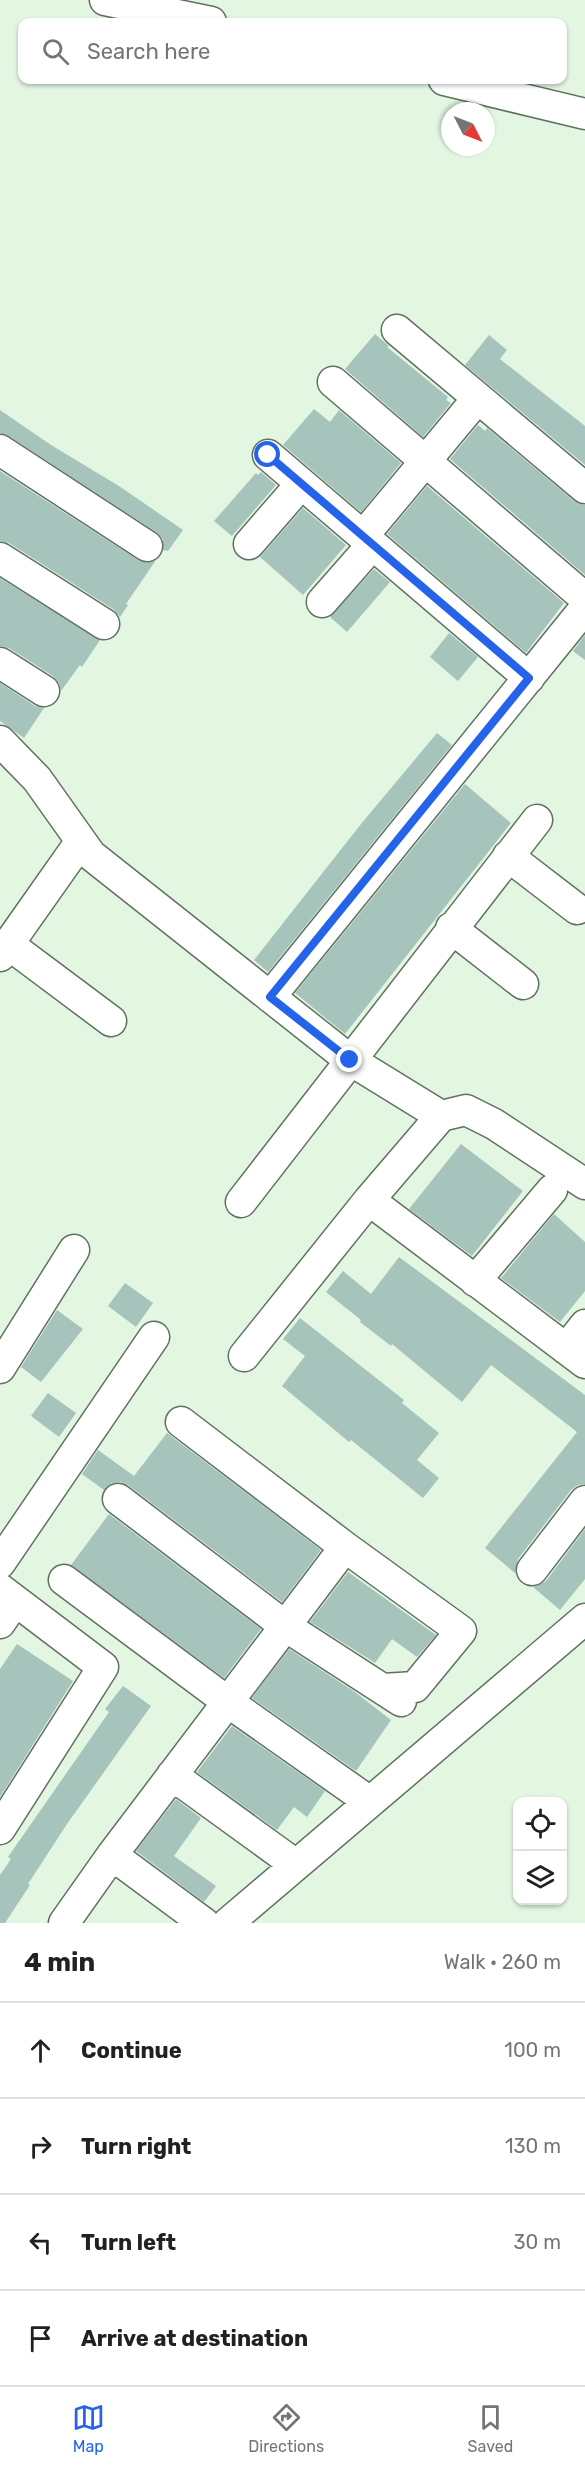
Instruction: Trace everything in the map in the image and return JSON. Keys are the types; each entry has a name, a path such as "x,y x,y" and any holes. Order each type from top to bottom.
{"street":[{"path":"105,0 174,6 202,18"},
{"path":"461,84 585,114"},
{"path":"397,330 585,488"},
{"path":"333,382 585,598"},
{"path":"322,602 425,461 478,398"},
{"path":"0,450 147,546"},
{"path":"268,455 529,678"},
{"path":"249,544 301,484"},
{"path":"0,558 104,624"},
{"path":"270,997 585,608"},
{"path":"0,663 44,691"},
{"path":"0,741 37,779 91,855 350,1060 441,1116"},
{"path":"241,1202 451,928 537,820"},
{"path":"81,841 4,950 111,1021"},
{"path":"508,856 577,909"},
{"path":"451,928 523,984"},
{"path":"244,1356 369,1200 441,1116 466,1110 494,1124 585,1184"},
{"path":"475,1281 552,1190"},
{"path":"369,1200 576,1356 585,1325"},
{"path":"0,1368 74,1250"},
{"path":"0,1563 154,1336"},
{"path":"118,1498 285,1626 392,1695 415,1687 461,1631 345,1547 181,1422"},
{"path":"532,1570 585,1501"},
{"path":"64,1923 112,1855 345,1547"},
{"path":"64,1580 228,1702 370,1802"},
{"path":"0,1829 103,1667 5,1605"},
{"path":"228,1923 585,1619"},
{"path":"172,1775 296,1865"},
{"path":"112,1855 204,1923"}],"building":[{"path":"375,334 389,346 387,347 448,397 446,400 451,403 423,437 345,369"},
{"path":"489,335 507,350 500,359 585,426 585,465 465,365"},
{"path":"314,409 330,422 339,410 401,463 361,512 283,445"},
{"path":"0,410 183,530 168,551 163,550 163,539 156,532 9,436 0,433"},
{"path":"478,425 485,431 487,428 574,501 585,505 585,575 450,459"},
{"path":"0,471 138,560 147,563 156,560 126,604 128,605 120,617 113,609 9,543 0,541"},
{"path":"261,472 276,485 232,536 214,521 256,473 258,475"},
{"path":"427,486 564,603 526,653 387,534"},
{"path":"303,508 346,545 303,595 260,557"},
{"path":"374,569 390,582 347,632 330,617"},
{"path":"0,578 100,640 82,667 80,665 61,691 59,683 53,676 9,648 0,646"},
{"path":"449,633 478,657 458,681 430,657"},
{"path":"585,635 585,660 573,651"},
{"path":"0,683 35,706 44,708 24,738 0,721"},
{"path":"437,733 452,745 268,972 254,960 361,824"},
{"path":"465,784 511,823 345,1034 295,993"},
{"path":"461,1144 523,1191 472,1256 409,1209"},
{"path":"554,1214 585,1242 585,1291 560,1322 501,1278"},
{"path":"399,1257 585,1395 585,1484 578,1485 571,1490 518,1559 515,1573 485,1548 577,1432 491,1365 462,1402 392,1344 391,1346 360,1322 361,1320 326,1292 343,1271 371,1294"},
{"path":"125,1283 153,1303 136,1327 108,1306"},
{"path":"57,1310 83,1329 41,1382 21,1367"},
{"path":"300,1318 404,1400 402,1403 439,1433 417,1460 439,1478 423,1498 351,1440 349,1442 282,1386 305,1356 283,1339"},
{"path":"48,1393 76,1413 59,1437 31,1416"},
{"path":"167,1433 321,1550 282,1602 128,1485 121,1482 112,1483 104,1490 82,1474 98,1450 134,1476"},
{"path":"109,1514 261,1629 224,1678 71,1565"},
{"path":"585,1529 585,1579 560,1610 533,1587 546,1581"},
{"path":"348,1572 436,1635 417,1657 392,1639 375,1663 310,1622"},
{"path":"17,1644 73,1681 0,1797 0,1669"},
{"path":"289,1649 355,1692 391,1720 356,1771 252,1698"},
{"path":"123,1686 151,1706 67,1824 5,1923 0,1923 0,1875 11,1859 8,1857 109,1712 105,1709"},
{"path":"232,1726 325,1791 307,1817 294,1807 277,1830 197,1772"},
{"path":"176,1799 201,1818 174,1856 216,1886 204,1902 136,1851"}],"route":[{"path":"268,455 529,678 270,997 350,1060"}]}
